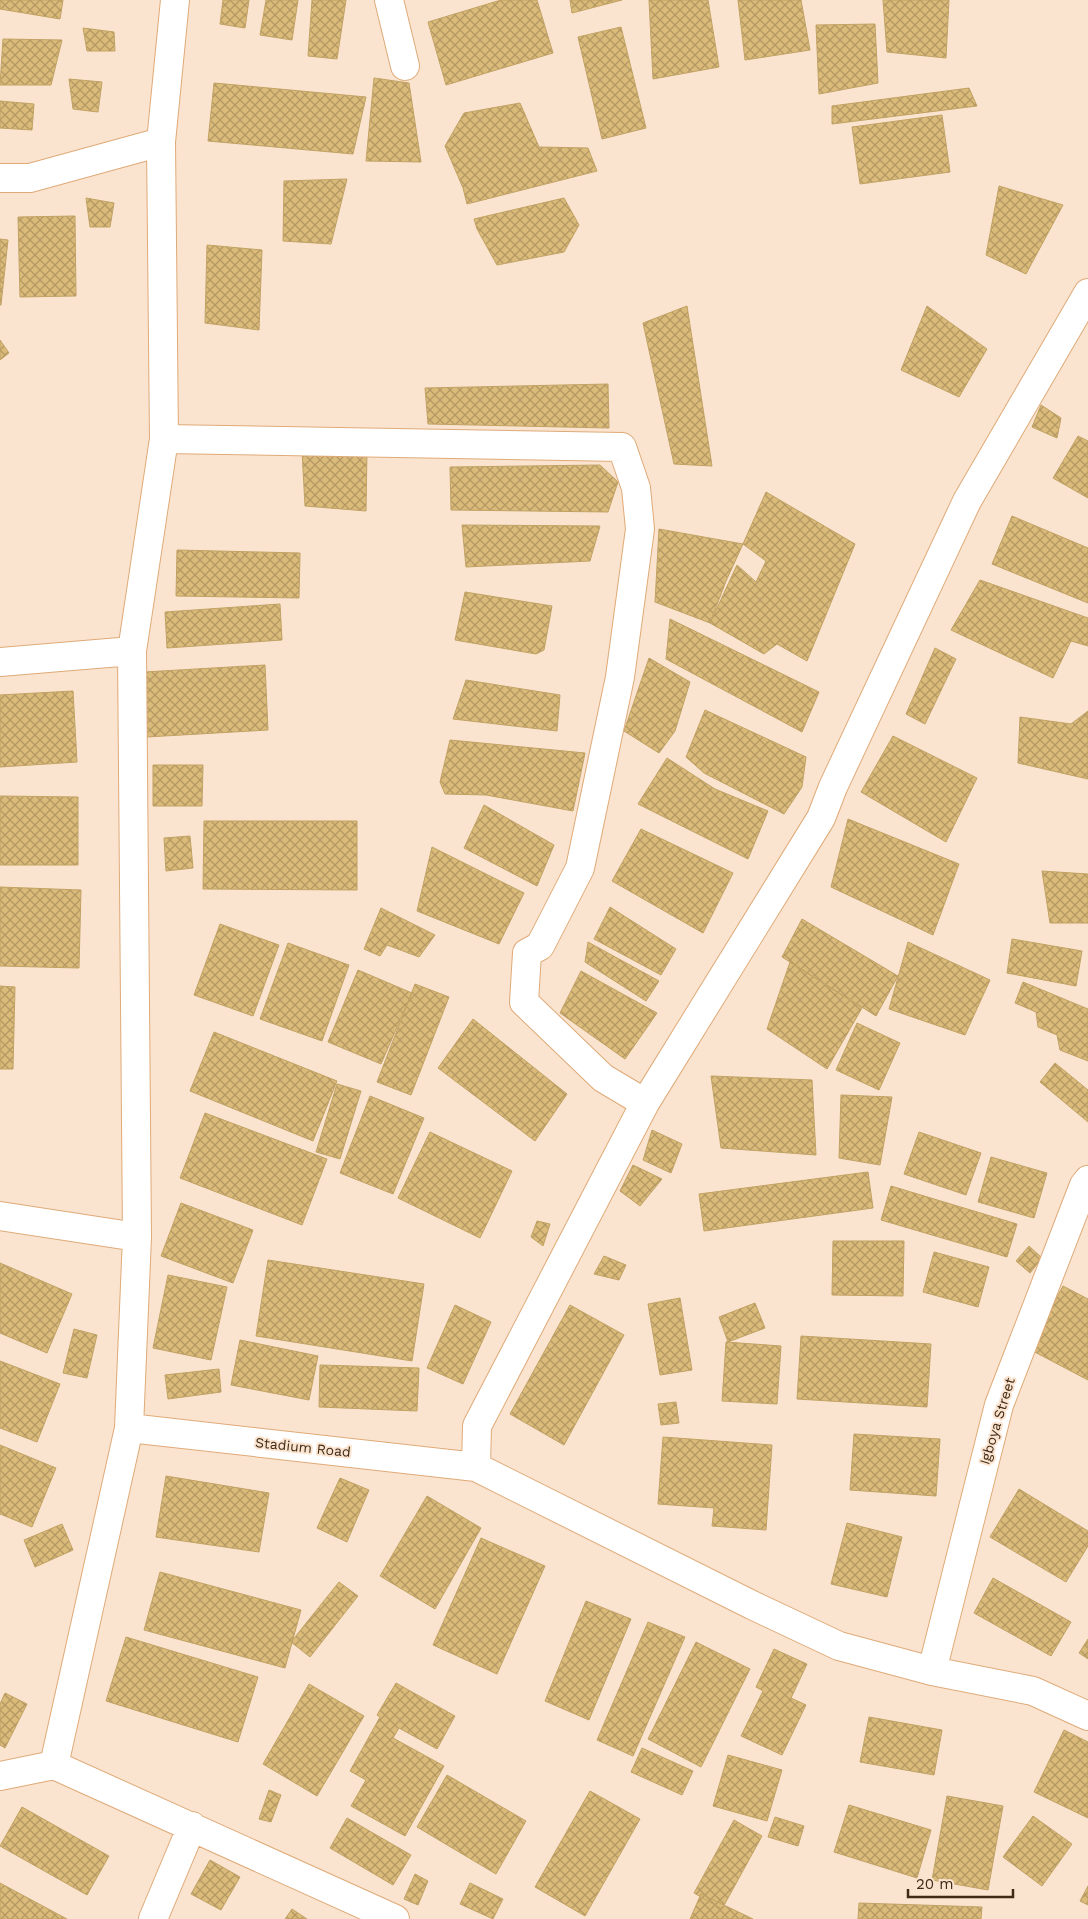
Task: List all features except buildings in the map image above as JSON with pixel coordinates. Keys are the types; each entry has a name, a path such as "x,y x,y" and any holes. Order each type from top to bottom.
{"street":[{"path":"54,1765 129,1428 137,1237 132,651 164,439 161,142 175,0"},
{"path":"389,0 405,66"},
{"path":"0,178 30,178 161,142"},
{"path":"1088,293 967,501 834,786 821,818 645,1103 477,1426 476,1467 838,1646 932,1671 1033,1691 1088,1716"},
{"path":"164,439 622,447 636,488 640,529 620,677 580,868 540,946 527,953 524,1002 602,1078 645,1103"},
{"path":"0,662 132,651"},
{"name":"Igboya Street","path":"932,1671 999,1405 1088,1180"},
{"path":"0,1216 137,1237"},
{"name":"Stadium Road","path":"129,1428 476,1467"},
{"path":"0,1776 54,1765 396,1919"},
{"path":"153,1919 192,1826"}]}
